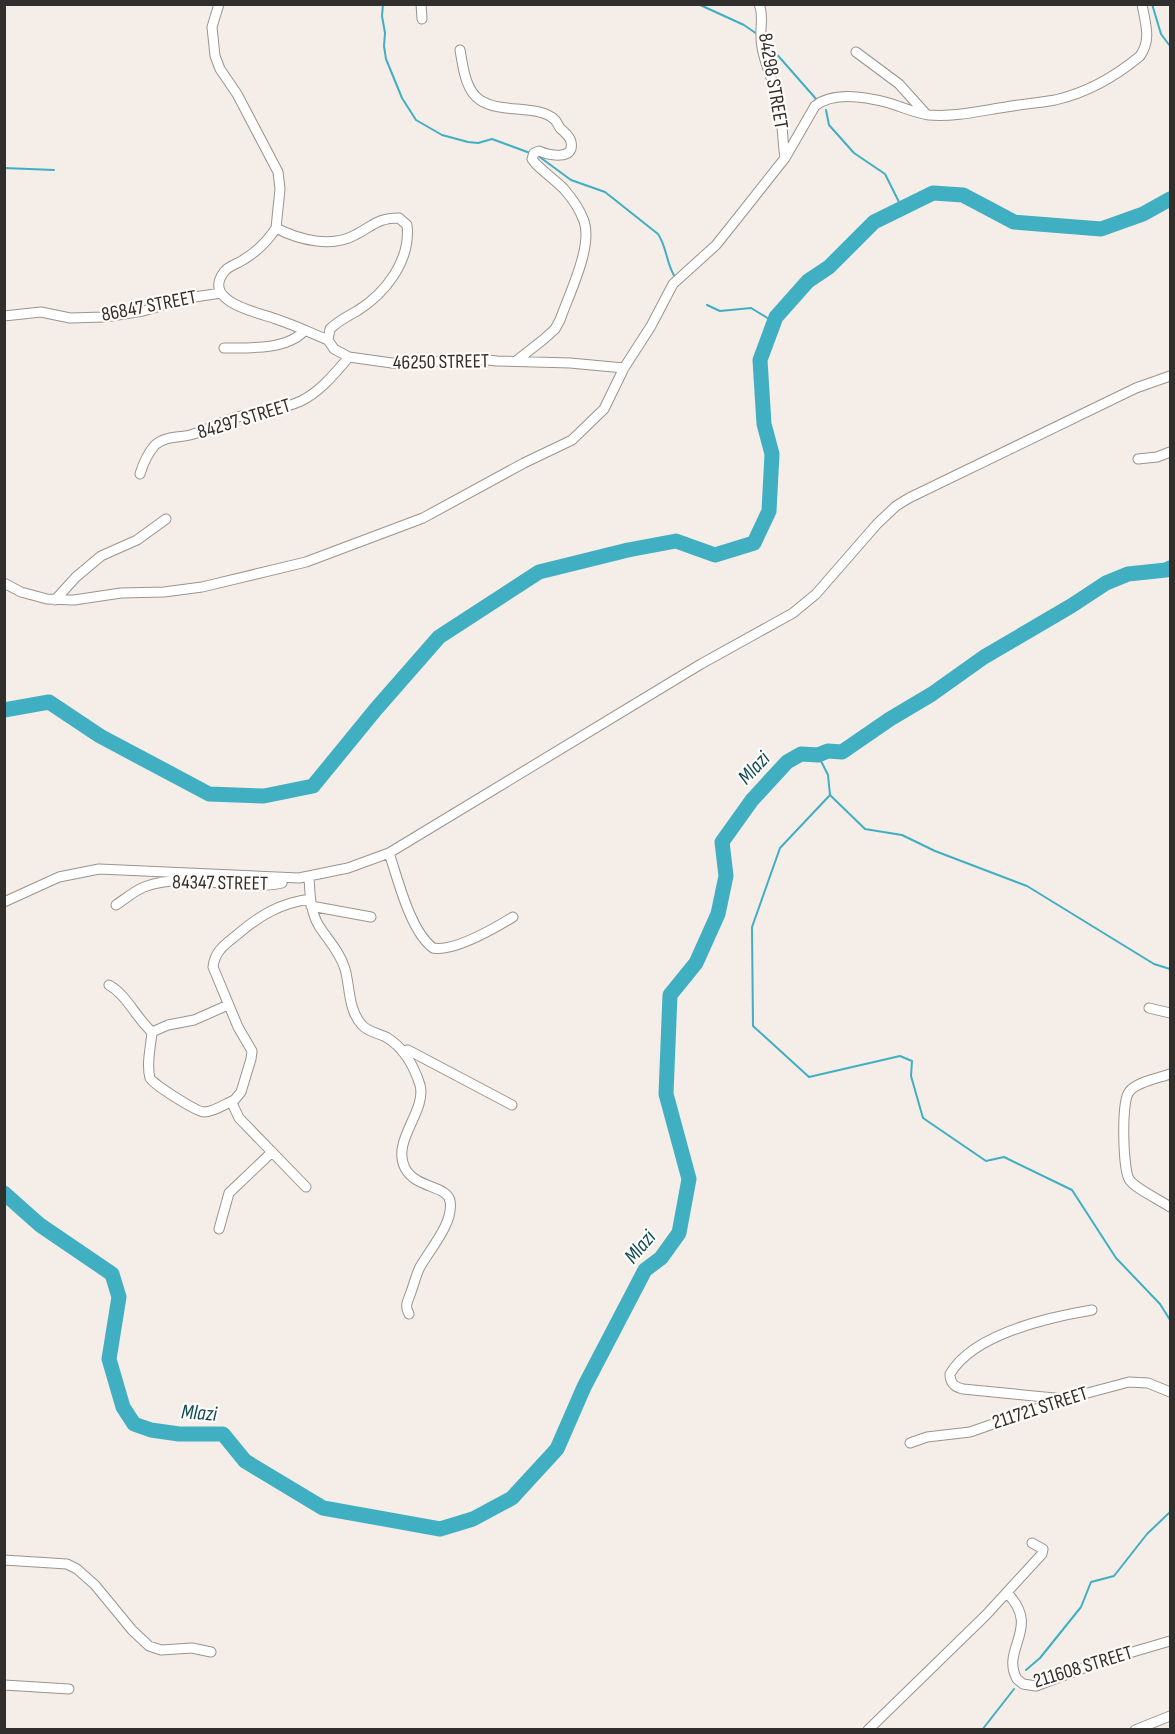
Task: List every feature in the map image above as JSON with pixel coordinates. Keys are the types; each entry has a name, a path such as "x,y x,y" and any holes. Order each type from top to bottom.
{"street":[{"path":"421,4 422,19"},
{"name":"84298 STREET","path":"759,4 763,21 760,37 779,103 784,130 782,142 784,158"},
{"path":"4,584 21,592 55,600 74,600 120,593 164,592 226,582 306,561 363,542 423,518 524,463 572,440 604,409 624,368 655,320 673,284 716,245 784,158 815,106 822,101 848,97 871,100 926,114 975,113 1054,100 1074,94 1101,83 1134,60 1144,50 1147,35 1142,4"},
{"path":"219,5 212,27 217,63 237,94 278,172 280,189 276,228 298,237 331,241 348,238 386,218 399,218 407,225 407,243 392,278 372,300 335,324 328,334 328,340 334,349 349,357"},
{"path":"460,50 464,74 471,90 479,100 512,110 528,110 554,118 571,140 571,147 567,153 558,156 539,151 534,153 532,159 565,190 581,215 586,235 583,255 555,329 516,362"},
{"path":"856,52 899,84 926,114"},
{"name":"86847 STREET","path":"276,228 267,243 223,273 219,285 221,293 242,308 328,340"},
{"name":"86847 STREET","path":"4,315 41,312 70,318 105,317 143,311 188,298 221,293"},
{"path":"224,348 275,344 294,339 304,331"},
{"name":"46250 STREET","path":"349,357 407,365 476,358 624,368"},
{"name":"84297 STREET","path":"140,474 156,445 164,440 189,436 231,419 285,408 299,402 323,386 349,357"},
{"path":"4,902 59,877 99,869 304,878 348,868 389,853 701,664 792,613 816,594 886,514 909,498 1136,388 1170,377"},
{"path":"1138,459 1170,453"},
{"path":"55,600 76,577 101,556 137,540 166,519"},
{"path":"389,853 410,914 423,938 433,948 446,948 459,944 513,917"},
{"path":"304,878 318,924 342,962 356,1017 370,1031 385,1036 402,1051 409,1060 421,1090 419,1104 403,1148 402,1161 411,1175 421,1184 446,1192 450,1200 440,1239 416,1276 406,1304 409,1314"},
{"name":"84347 STREET","path":"116,905 142,888 173,881 210,881 262,886 304,878"},
{"path":"109,985 118,992 152,1032 149,1068 153,1084 200,1112 215,1110 234,1100 241,1092 252,1051 238,1027 213,967 214,958 221,947 269,911 287,903 310,898 371,916"},
{"path":"152,1032 178,1022 194,1020 228,1005"},
{"path":"1149,1008 1170,1012"},
{"path":"402,1051 408,1050 512,1105"},
{"path":"1170,1074 1140,1085 1128,1093 1125,1101 1124,1124 1126,1170 1129,1180 1170,1207"},
{"path":"234,1100 233,1106 239,1118 306,1187"},
{"path":"219,1229 230,1193 272,1152"},
{"path":"1065,1399 956,1388 952,1384 950,1374 964,1356 1024,1325 1092,1310"},
{"name":"211721 STREET","path":"910,1443 927,1437 970,1431 1065,1399 1129,1382 1148,1383 1170,1392"},
{"path":"868,1730 1007,1593 1043,1553 1043,1549 1032,1543"},
{"path":"4,1560 67,1564 77,1569 95,1585 132,1630 149,1646 161,1650 195,1649 211,1652"},
{"name":"211608 STREET","path":"1007,1593 1016,1602 1021,1619 1021,1629 1013,1659 1014,1674 1017,1679 1028,1686 1036,1686 1102,1661 1170,1641"},
{"path":"4,1685 69,1689"},
{"path":"1136,1730 1170,1716"}],"waterway":[{"path":"383,4 386,59 402,98 416,120 442,135 478,143 492,139 530,153"},
{"path":"698,4 744,25 757,34"},
{"path":"1152,4 1161,34 1170,46"},
{"path":"766,42 817,100"},
{"path":"826,110 829,125 854,153 885,174 902,208"},
{"path":"537,155 571,180 605,192 658,234 675,277"},
{"path":"4,168 54,170"},
{"path":"4,710 49,702 100,736 209,794 264,796 313,786 439,637 539,572 628,550 676,541 715,555 754,543 769,511 772,454 764,424 760,360 776,317 808,281 829,267 874,222 933,193 963,195 1014,222 1101,229 1143,214 1170,199"},
{"path":"707,305 720,311 751,308 774,322"},
{"name":"Mlazi","path":"4,1193 40,1225 112,1274 119,1297 109,1359 123,1407 134,1424 151,1430 179,1434 223,1434 245,1461 323,1508 440,1529 473,1519 512,1498 557,1449 584,1387 645,1270 661,1258 679,1233 689,1179 666,1094 670,995 696,963 718,914 726,876 722,842 752,800 787,762 801,754 818,755 828,751 842,752 932,694 984,657 1106,583 1128,574 1170,568"},
{"path":"818,755 828,775 830,795 865,829 902,835 935,851 1027,886 1154,964 1170,969"},
{"path":"830,795 780,848 752,927 753,1026 809,1077 900,1056 912,1061 911,1076 923,1118 986,1161 1004,1157 1072,1190 1116,1258 1160,1304 1170,1320"},
{"path":"1026,1670 1040,1658 1081,1607 1091,1582 1114,1576 1147,1534 1170,1512"},
{"path":"982,1730 1014,1689"}]}
